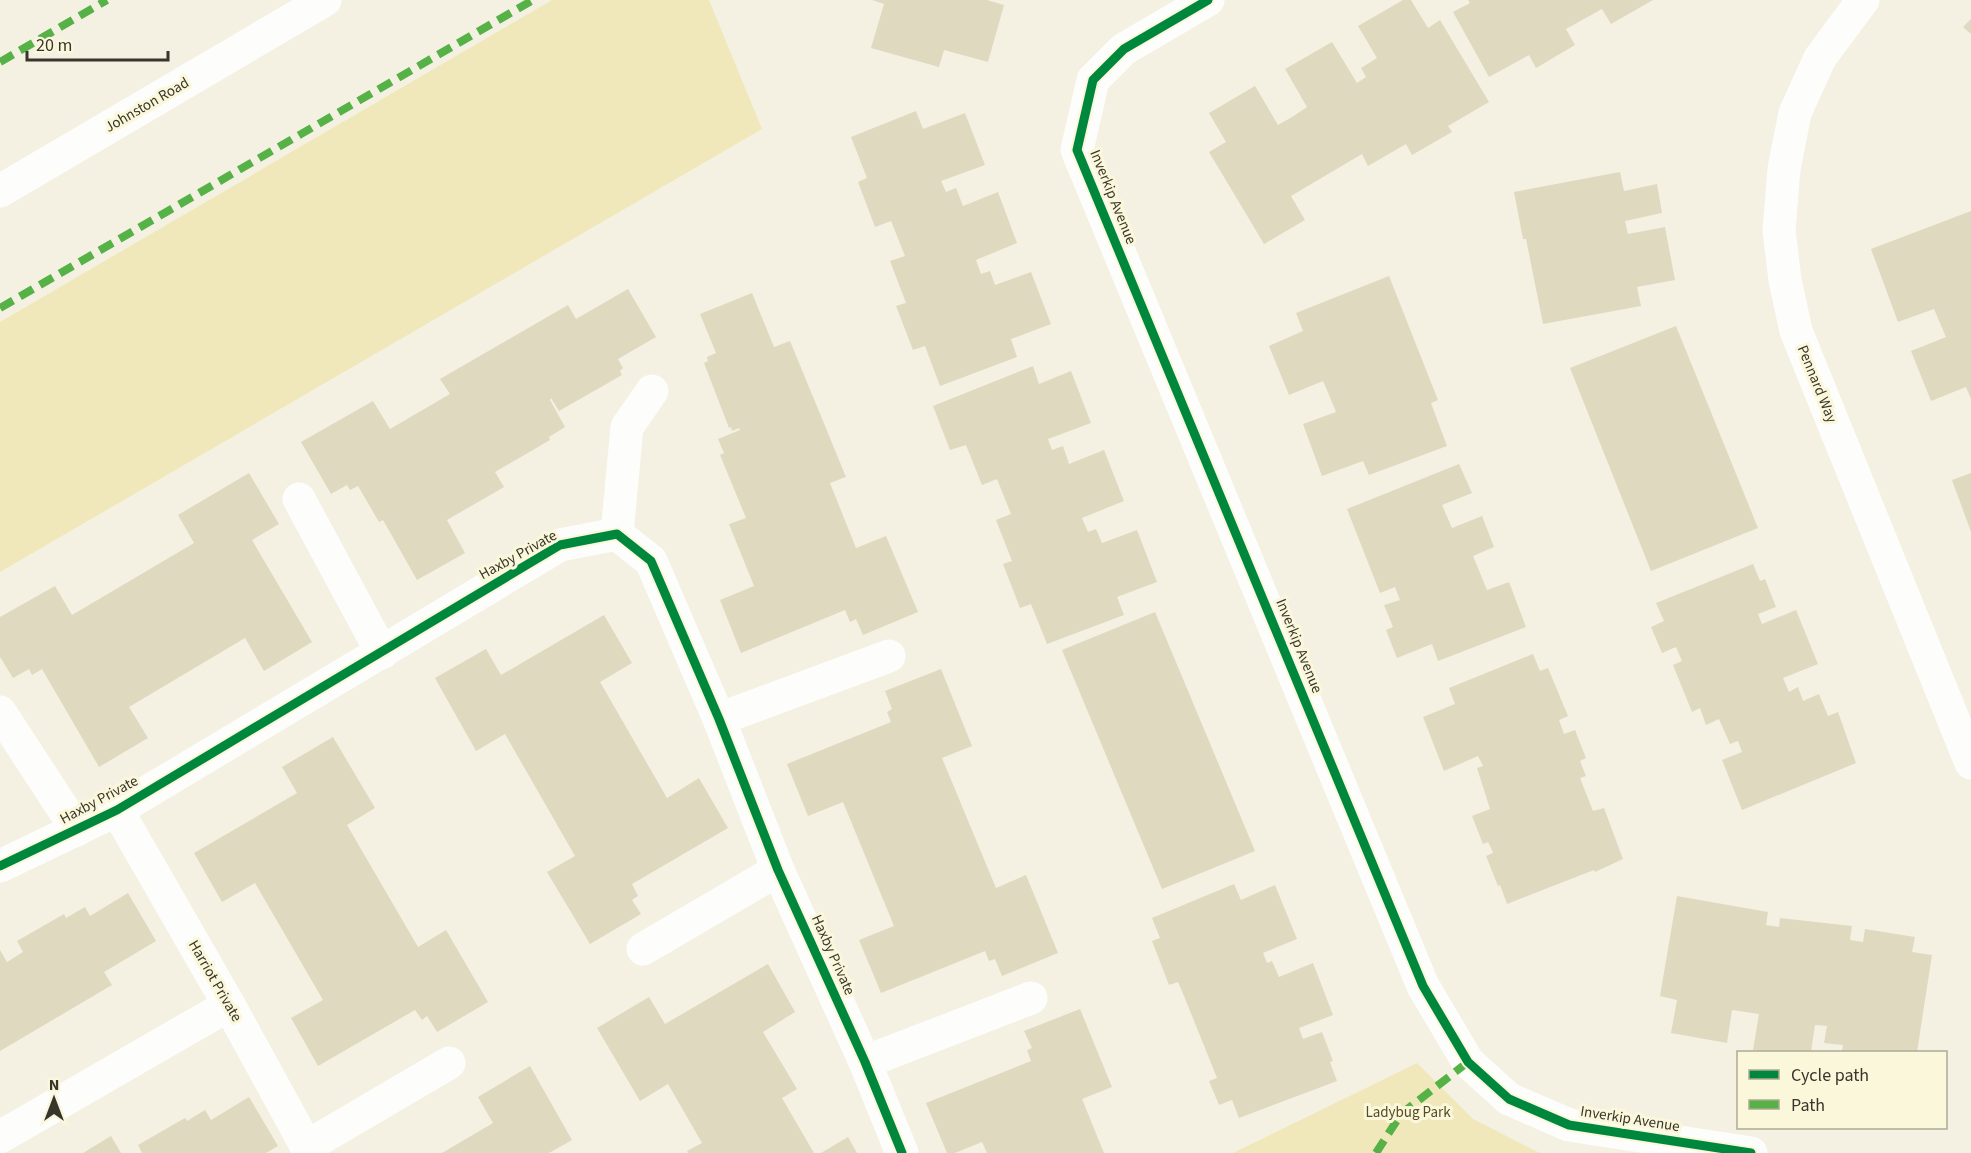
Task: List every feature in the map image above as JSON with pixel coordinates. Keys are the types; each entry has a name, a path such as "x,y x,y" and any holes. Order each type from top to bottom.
{"street":[{"name":"Johnston Road","path":"0,190 325,0"},
{"name":"Inverkip Avenue","path":"1208,0 1124,49 1093,80 1077,150 1423,986 1468,1062 1509,1099 1569,1125 1751,1153"},
{"name":"Pennard Way","path":"1863,0 1820,58 1796,114 1784,169 1779,230 1785,280 1796,331 1964,729 1971,763"},
{"path":"617,534 627,427 652,391"},
{"path":"299,499 382,652"},
{"name":"Haxby Private","path":"0,866 117,810 560,546 617,534 651,561 719,719 778,870 865,1062 902,1153"},
{"path":"719,719 889,656"},
{"path":"0,712 77,830"},
{"name":"Harriot Private","path":"117,810 229,1005 308,1150"},
{"path":"643,949 778,870"},
{"path":"865,1062 1031,998"},
{"path":"0,1137 229,1005"},
{"path":"308,1150 449,1063"}],"green space":[{"path":"552,0 709,0 762,129 0,572 0,322"},
{"name":"Ladybug Park","path":"1417,1063 1473,1119 1540,1153 1233,1153"}],"building":[{"path":"872,0 987,0 1004,5 988,62 944,50 939,67 871,48 884,4"},
{"path":"1403,0 1411,0 1428,28 1440,20 1489,102 1448,126 1452,132 1412,155 1406,144 1368,166 1362,154 1291,196 1305,220 1264,244 1209,152 1226,142 1209,113 1255,86 1278,125 1292,117 1307,107 1285,69 1332,42 1357,83 1366,77 1361,68 1377,58 1358,26"},
{"path":"1468,0 1653,0 1611,24 1602,9 1566,29 1575,45 1536,68 1529,55 1489,77 1453,12 1470,3"},
{"path":"1971,19 1971,34 1963,27"},
{"path":"916,111 923,129 965,113 985,165 941,181 946,192 956,188 963,206 998,192 1017,243 976,260 981,274 990,271 995,285 1031,272 1051,324 1011,339 1017,357 940,386 925,346 913,350 896,306 906,303 890,261 905,256 891,221 875,227 858,182 867,178 851,137"},
{"path":"1620,172 1624,191 1657,184 1662,213 1625,221 1628,234 1665,227 1675,280 1637,287 1641,306 1543,324 1514,192"},
{"path":"1971,211 1971,399 1966,387 1931,401 1911,351 1946,337 1934,309 1898,322 1871,249"},
{"path":"1389,276 1438,400 1431,403 1447,446 1369,475 1363,461 1322,476 1303,424 1336,412 1323,381 1289,395 1269,346 1303,331 1296,313"},
{"path":"628,289 656,337 618,359 623,368 620,371 622,375 559,411 551,398 565,427 549,437 550,440 495,472 504,487 447,520 465,553 417,580 383,520 379,522 358,486 350,490 347,485 331,494 301,442 373,401 390,429 450,394 440,379 568,305 576,319"},
{"path":"752,293 774,347 790,341 846,477 830,483 856,548 886,536 918,612 863,635 856,619 850,622 845,610 741,653 720,600 754,586 729,524 746,518 720,455 724,453 718,439 740,430 739,428 732,431 731,427 729,428 704,363 708,361 707,357 716,353 700,314"},
{"path":"1676,326 1758,528 1651,571 1570,368"},
{"path":"1033,366 1039,384 1071,371 1091,423 1048,439 1052,450 1063,446 1069,464 1104,450 1124,501 1082,518 1088,532 1096,529 1102,543 1137,530 1157,582 1117,597 1124,615 1047,644 1031,604 1020,608 1003,564 1012,561 996,520 1011,514 997,479 982,485 966,445 950,450 933,406"},
{"path":"1459,464 1472,493 1442,505 1452,528 1482,516 1494,547 1473,556 1487,590 1509,582 1526,627 1438,661 1432,644 1397,658 1386,630 1393,627 1384,605 1400,600 1395,587 1380,593 1347,509"},
{"path":"249,473 279,524 252,540 312,642 264,671 245,638 129,707 148,738 99,767 42,669 32,675 29,669 13,678 0,657 0,617 55,586 72,615 194,543 178,515"},
{"path":"1971,473 1971,532 1952,480"},
{"path":"1753,564 1760,581 1765,579 1776,607 1758,614 1762,624 1796,610 1818,664 1783,678 1789,692 1798,687 1803,701 1819,694 1828,716 1838,712 1856,763 1742,810 1722,760 1742,752 1738,741 1730,744 1719,719 1706,725 1700,708 1692,712 1673,665 1682,661 1676,647 1662,653 1651,627 1664,621 1656,603"},
{"path":"1155,612 1255,851 1162,889 1062,650"},
{"path":"604,615 632,663 600,682 667,798 699,778 728,828 632,884 638,896 632,900 641,914 590,944 547,872 575,856 505,734 476,751 435,678 486,649 501,675"},
{"path":"1533,654 1540,671 1548,668 1568,716 1559,720 1564,734 1575,730 1586,758 1580,761 1586,776 1580,778 1593,811 1604,808 1623,859 1595,872 1594,870 1507,904 1486,856 1493,853 1492,850 1488,842 1483,844 1472,816 1490,809 1477,768 1483,766 1478,756 1444,771 1423,717 1455,704 1449,688"},
{"path":"941,669 972,746 942,758 996,888 1026,875 1058,953 1002,976 995,959 989,961 985,951 881,993 859,940 894,926 843,802 808,816 787,764 891,722 887,712 892,709 885,691"},
{"path":"333,737 375,808 347,825 418,947 446,930 488,1002 437,1032 427,1016 422,1020 415,1010 318,1066 291,1018 323,1000 255,883 222,902 194,853 297,793 282,767"},
{"path":"1234,884 1241,900 1275,885 1297,939 1263,953 1267,963 1272,961 1279,977 1313,963 1333,1015 1299,1028 1303,1039 1322,1032 1333,1061 1330,1062 1337,1081 1239,1118 1232,1100 1219,1105 1209,1081 1217,1078 1184,996 1178,982 1169,985 1152,941 1160,938 1152,918"},
{"path":"128,893 156,941 104,972 112,985 0,1051 0,950 7,962 23,952 17,941 64,914 66,918 85,907 90,916"},
{"path":"1677,896 1768,912 1766,925 1779,927 1780,918 1852,926 1850,940 1863,942 1865,929 1915,937 1912,952 1932,955 1917,1051 1842,1051 1843,1045 1824,1043 1827,1026 1815,1025 1811,1051 1753,1050 1759,1014 1732,1010 1727,1043 1671,1033 1677,1000 1660,996"},
{"path":"768,964 795,1012 763,1032 797,1089 782,1098 814,1153 688,1153 687,1151 702,1143 668,1084 640,1101 597,1028 649,997 665,1024"},
{"path":"1080,1009 1112,1087 1082,1099 1104,1153 987,1153 982,1142 955,1153 947,1153 926,1103 1031,1061 1027,1050 1032,1048 1024,1031"},
{"path":"530,1066 572,1140 549,1153 442,1153 493,1123 478,1097"},
{"path":"249,1097 278,1146 266,1153 142,1153 138,1145 185,1118 187,1121 205,1110 211,1120"},
{"path":"111,1136 121,1153 83,1153"},
{"path":"848,1137 857,1153 821,1153"}],"marked path":[{"path":"0,62 107,0"},
{"path":"0,308 533,0"},
{"path":"1376,1153 1401,1114 1468,1062"}],"cycle path":[{"path":"1208,0 1124,49 1093,80 1077,150 1423,986 1468,1062 1509,1099 1569,1125 1751,1153"},
{"path":"0,866 117,810 560,545 617,534 651,561 719,719 778,870 865,1062 902,1153"}]}
